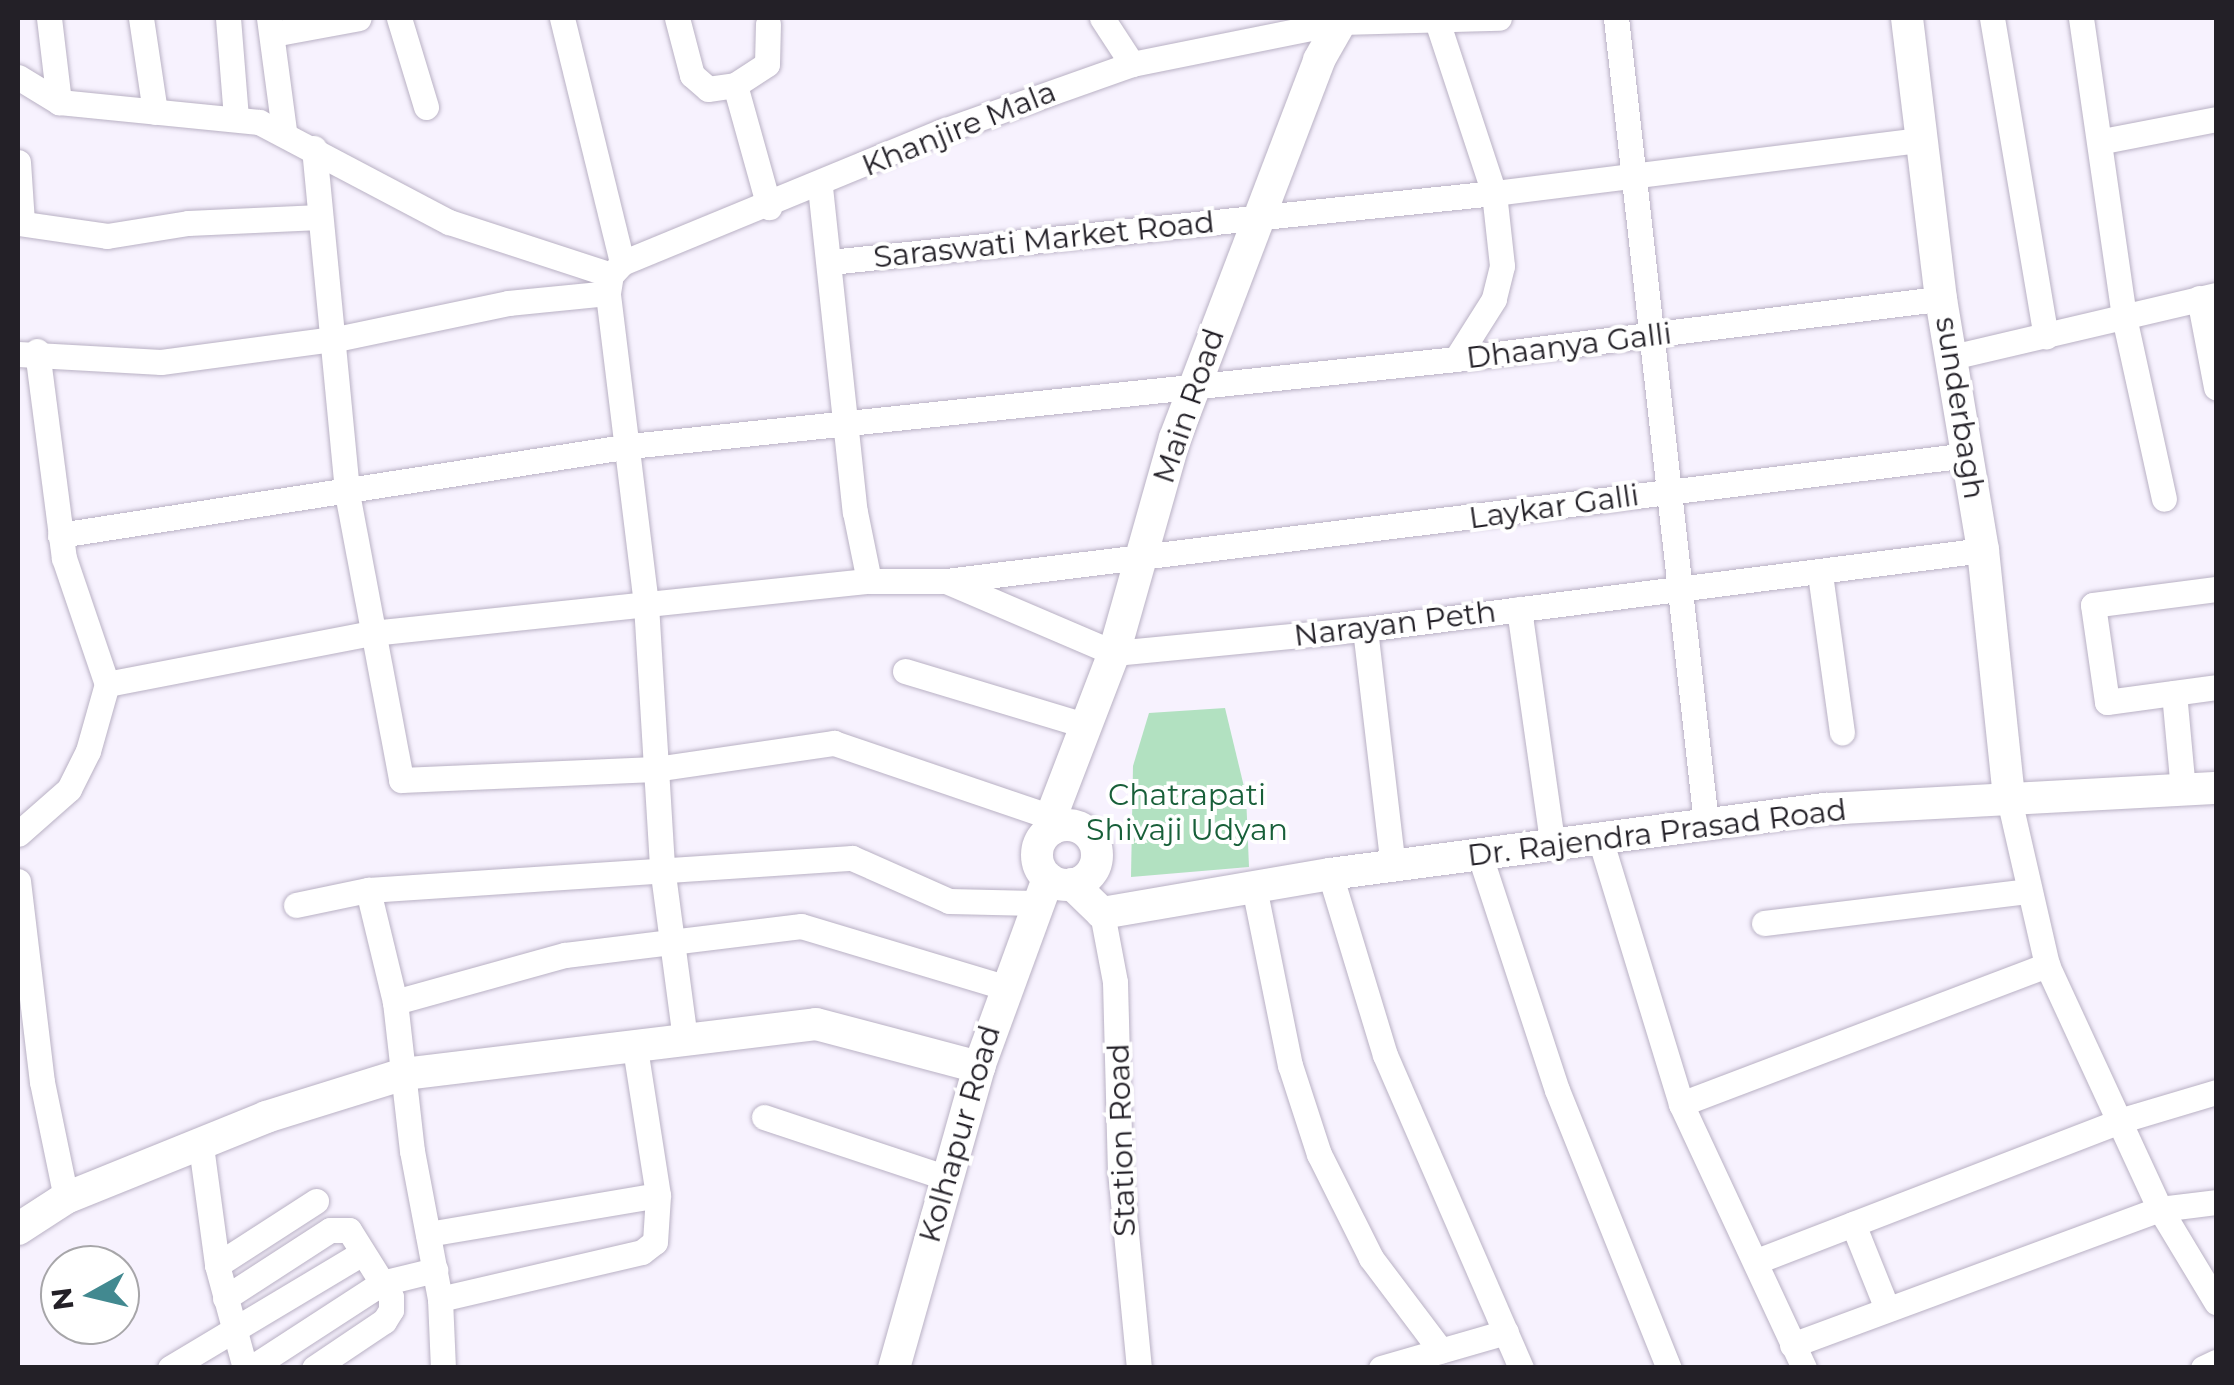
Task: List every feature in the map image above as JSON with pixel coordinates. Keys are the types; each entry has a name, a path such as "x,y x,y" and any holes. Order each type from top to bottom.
{"main road":[{"name":"sunderbagh","path":"1907,18 1941,299 1983,550 2008,799"},
{"name":"Main Road","path":"1052,889 1037,856 1114,653 1195,383 1318,60 1342,20"},
{"name":"Dr. Rajendra Prasad Road","path":"1102,912 1255,892 1330,874 1601,842 1706,823 2008,799 2216,788"},
{"path":"1052,889 1093,870 1095,844 1077,826 1053,816"},
{"path":"1052,889 1102,912"},
{"name":"Kolhapur Road","path":"894,1368 1004,988 1052,889"},
{"path":"18,1229 66,1198 315,1099 404,1074 816,1024 979,1067"}],"street":[{"path":"48,18 59,102"},
{"path":"141,18 155,112"},
{"path":"228,18 236,118"},
{"path":"284,130 271,26 359,18"},
{"path":"399,18 426,107"},
{"path":"562,18 614,277 646,604 662,866 685,1039"},
{"path":"677,18 698,86 735,85 767,64 776,20"},
{"path":"1102,18 1132,64"},
{"path":"1436,18 1494,194 1501,283 1456,360"},
{"name":"Khanjire Mala","path":"27,352 161,362 331,338 508,303 614,277 943,131 1132,64 1342,20 1499,18"},
{"path":"1616,18 1674,491 1676,591 1706,823"},
{"path":"1992,18 2046,336"},
{"path":"2081,18 2103,141 2124,317 2164,499"},
{"path":"18,77 59,102 236,118 284,130 449,222 614,277"},
{"path":"735,85 769,207"},
{"path":"2103,141 2216,118"},
{"name":"Saraswati Market Road","path":"830,262 1494,194 1920,140"},
{"path":"314,148 347,493 401,780 654,769 834,743 1053,816"},
{"path":"18,162 20,223 107,236 188,224 320,218"},
{"path":"820,186 869,580"},
{"path":"1952,357 2208,296 2216,387"},
{"name":"Dhaanya Galli","path":"60,535 630,446 1195,383 1456,360 1941,299"},
{"path":"18,834 68,789 88,751 107,684 60,535 27,352"},
{"name":"Laykar Galli","path":"946,582 1968,454"},
{"name":"Narayan Peth","path":"1114,653 1365,629 1820,574 1983,550"},
{"path":"1820,574 1842,732"},
{"path":"107,684 372,634 869,580 946,582 1114,653"},
{"path":"2216,588 2093,604 2107,702 2216,687"},
{"path":"1519,609 1554,847"},
{"path":"1365,629 1393,867"},
{"path":"905,670 1084,725"},
{"path":"2174,693 2183,790"},
{"path":"2008,799 2047,965 2160,1209 2216,1302"},
{"path":"1601,842 1654,1032 1681,1104 1798,1356 1886,1306 2160,1209 2216,1202"},
{"path":"1480,856 1557,1090 1670,1368"},
{"path":"296,905 368,890 662,866 852,858 949,901 1052,889"},
{"path":"1330,874 1384,1056 1520,1368"},
{"path":"18,881 30,1084 66,1198"},
{"path":"368,890 396,1002 440,1298 443,1368"},
{"path":"1764,924 2027,891"},
{"path":"1255,892 1290,1066 1318,1154 1371,1258 1441,1351"},
{"name":"Station Road","path":"1102,912 1115,982 1120,1171 1140,1368"},
{"path":"396,1002 565,954 825,929 1004,988"},
{"path":"1681,1104 2047,965"},
{"path":"440,1298 642,1252 655,1242 658,1195 635,1048"},
{"path":"1756,1261 2119,1121 2216,1092"},
{"path":"764,1117 947,1178"},
{"path":"201,1146 218,1266 248,1368 382,1283 434,1270"},
{"path":"428,1234 658,1195"},
{"path":"218,1266 316,1201"},
{"path":"1853,1224 1886,1306"},
{"path":"225,1298 330,1230 350,1230 391,1297 384,1321 314,1368"},
{"path":"170,1368 362,1253"},
{"path":"1381,1368 1506,1332"},
{"path":"2204,1368 2216,1362"}],"green space":[{"name":"Chatrapati Shivaji Udyan","path":"1225,708 1246,795 1249,867 1131,877 1133,766 1149,713"}]}
